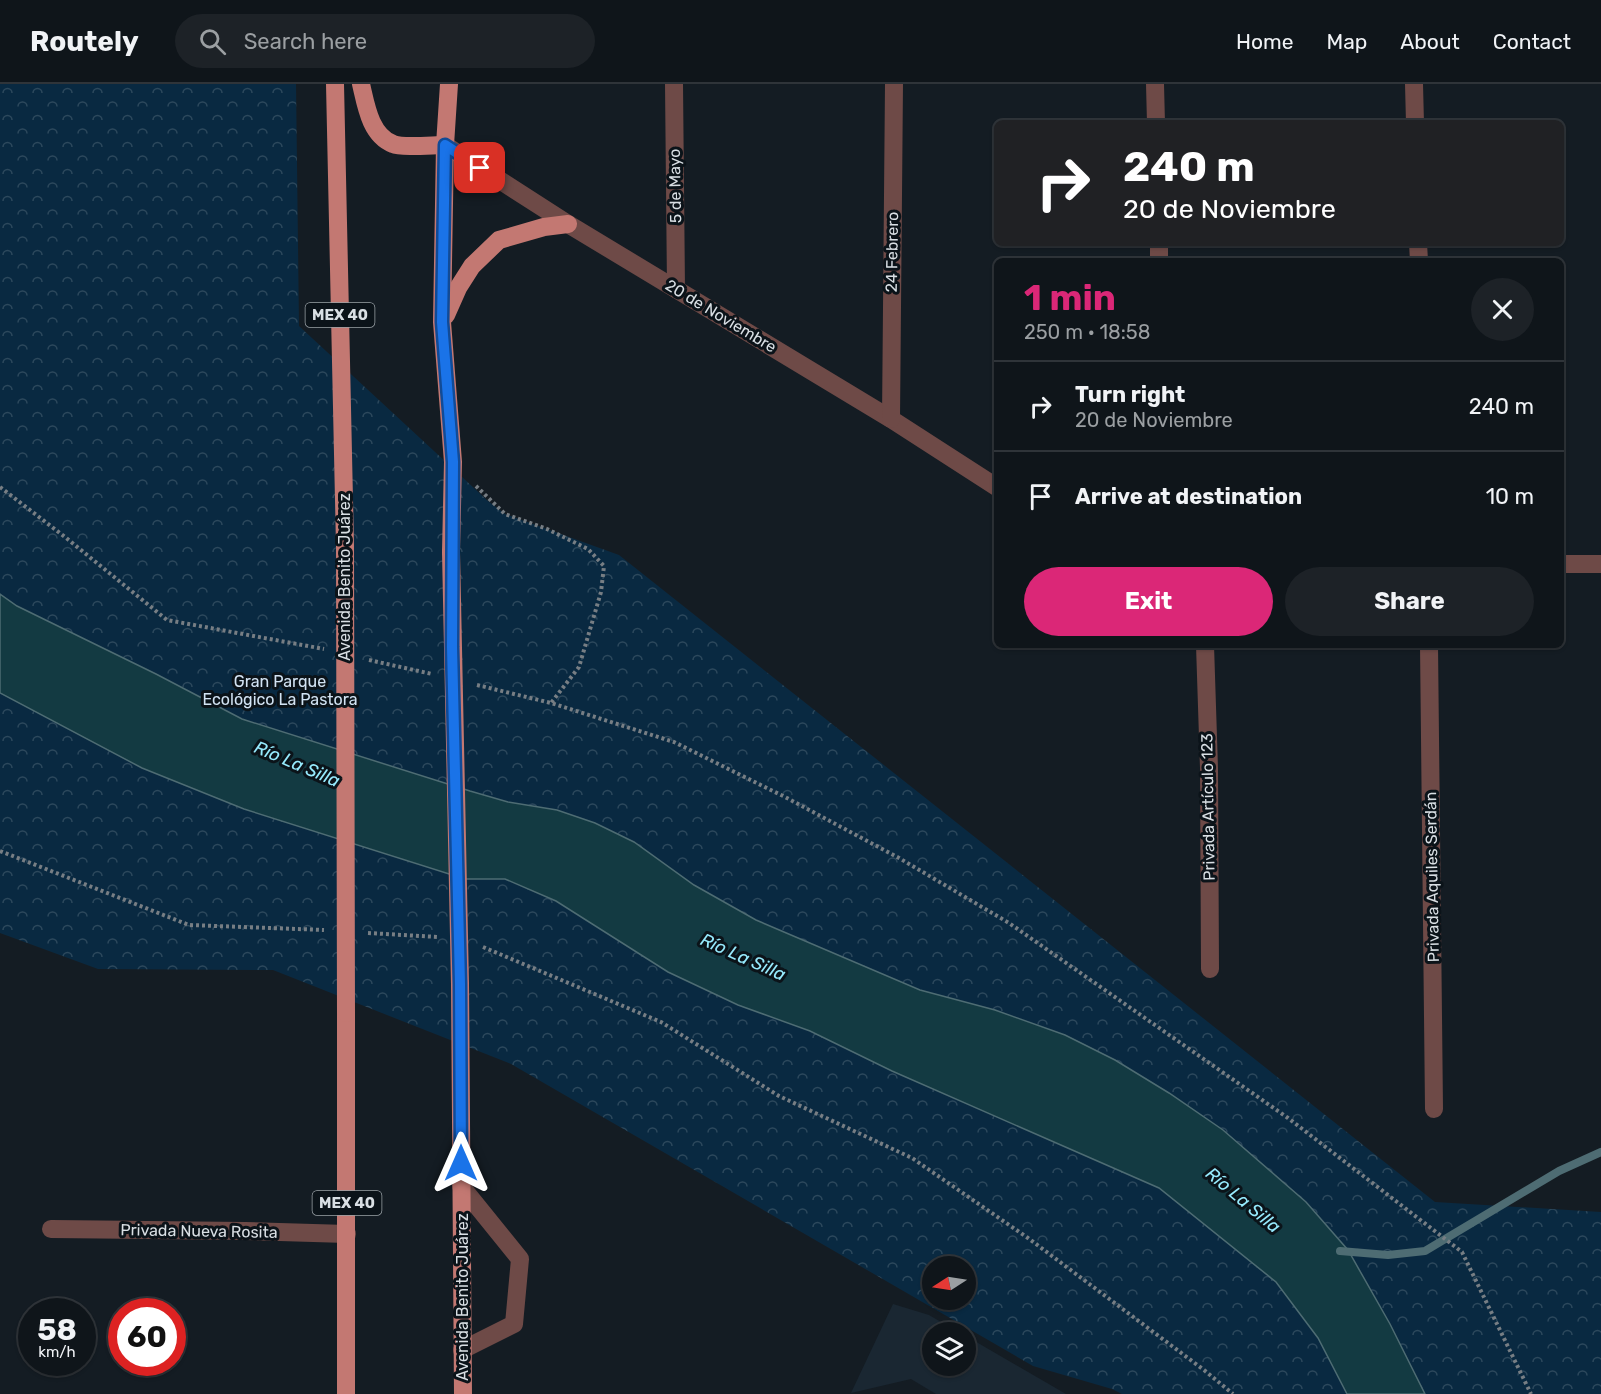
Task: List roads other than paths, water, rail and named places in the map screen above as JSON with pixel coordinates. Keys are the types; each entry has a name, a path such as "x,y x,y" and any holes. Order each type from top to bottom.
{"main road":[{"name":"Avenida Benito Juárez","path":"335,84 345,546 346,1394"},
{"path":"361,84 373,124 381,136 394,145 445,145"},
{"name":"Avenida Benito Juárez","path":"449,84 445,145 442,322 453,462 451,552 460,984 463,1394"},
{"path":"442,322 458,288 472,266 499,240 544,227 568,224"}],"street":[{"name":"5 de Mayo","path":"674,84 676,289"},
{"name":"24 Febrero","path":"891,419 894,84"},
{"path":"1155,84 1156,120"},
{"path":"1414,84 1415,120"},
{"name":"20 de Noviembre","path":"445,145 568,224 891,419 994,485"},
{"path":"1564,564 1601,564"},
{"name":"Privada Artículo 123","path":"1205,648 1209,768 1210,969"},
{"name":"Privada Aquiles Serdán","path":"1429,648 1434,1109"},
{"path":"461,1186 520,1259 514,1324 462,1350"},
{"name":"Privada Nueva Rosita","path":"51,1228 245,1230 347,1234"}],"water":[{"name":"Río La Silla","path":"0,594 17,606 242,719 470,791 508,802 557,810 595,823 634,842 694,885 756,920 920,990 995,1010 1065,1035 1115,1060 1223,1130 1306,1202 1348,1250 1390,1324 1425,1394 1347,1394 1318,1338 1276,1282 1159,1188 892,1071 810,1031 738,1005 668,972 556,901 505,879 465,879 244,809 142,768 0,693"}],"waterway":[{"path":"1340,1251 1388,1255 1425,1251 1559,1171 1601,1152"}],"park label":[{"name":"Gran Parque Ecológico La Pastora","path":"280,690"}]}
